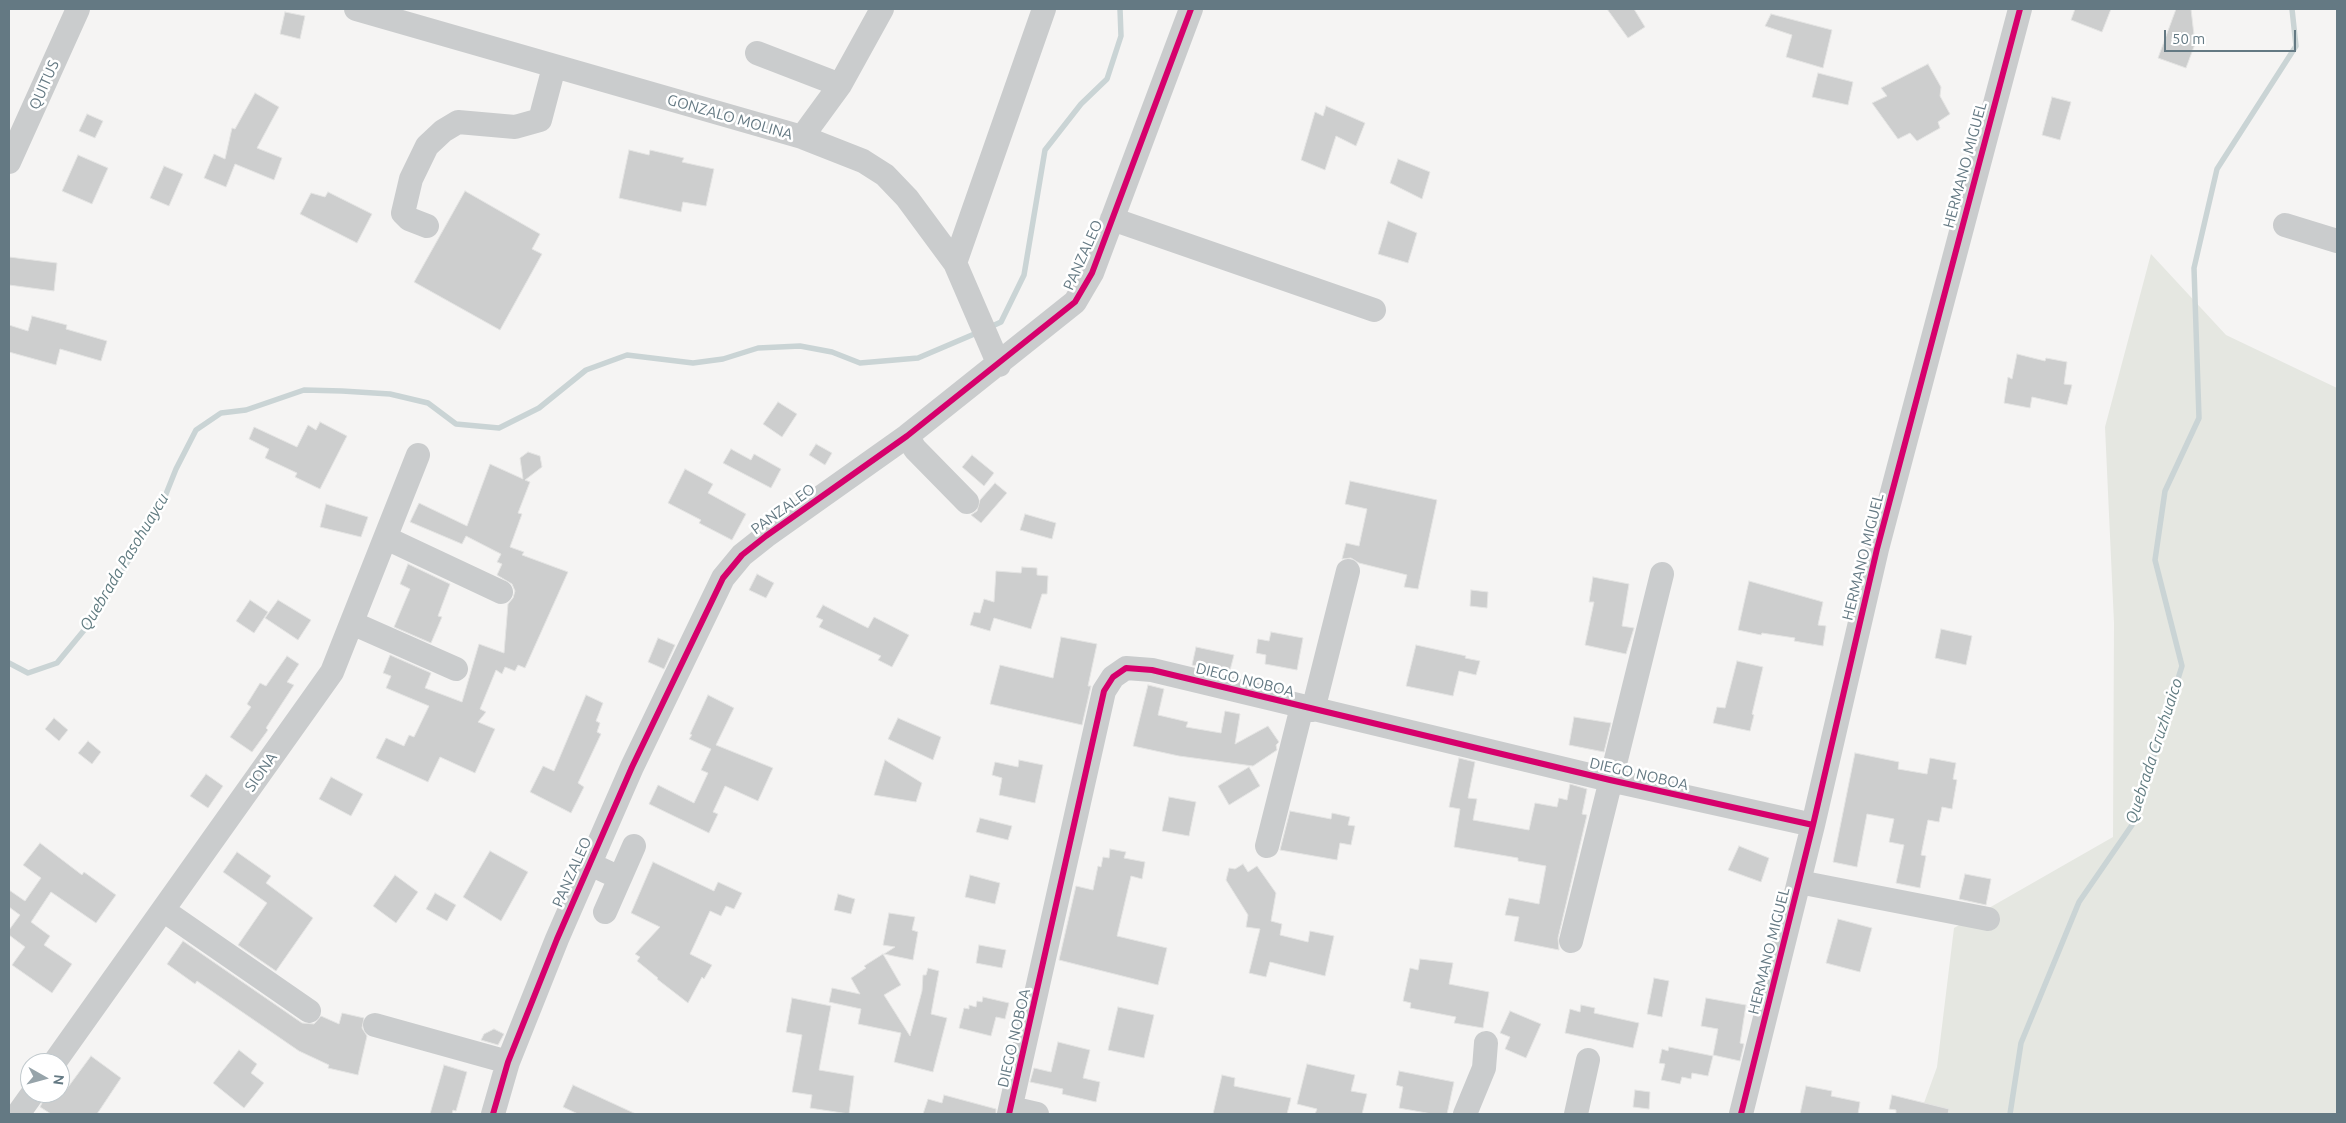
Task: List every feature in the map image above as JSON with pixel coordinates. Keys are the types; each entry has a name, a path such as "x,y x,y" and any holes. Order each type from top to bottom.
{"street":[{"name":"QUITUS","path":"9,162 78,9"},
{"name":"GONZALO MOLINA","path":"356,9 802,137 863,161 885,175 907,198 954,263 999,365"},
{"path":"954,263 1044,9"},
{"name":"PANZALEO","path":"493,1114 508,1062 557,938 632,767 723,578 742,555 766,536 907,436 999,365 1075,302 1092,273 1191,9"},
{"name":"HERMANO MIGUEL","path":"1742,1114 1813,825 1877,549 2020,9"},
{"path":"802,137 840,85 874,12"},
{"path":"757,53 840,85"},
{"path":"427,226 409,219 403,213 411,179 428,146 443,131 458,122 514,127 540,120 554,67"},
{"path":"1112,219 1374,310"},
{"path":"2285,225 2337,241"},
{"path":"907,436 915,449 967,502"},
{"name":"SIONA","path":"61,1053 332,672 418,455"},
{"path":"386,538 501,592"},
{"path":"1267,846 1348,571"},
{"path":"1571,942 1662,574"},
{"path":"352,623 456,669"},
{"name":"DIEGO NOBOA","path":"1010,1111 1104,691 1113,677 1126,668 1137,667 1610,780 1813,825"},
{"path":"605,912 634,846"},
{"path":"590,864 620,878"},
{"path":"1799,882 1988,919"},
{"path":"162,910 309,1011"},
{"path":"376,1025 508,1062"},
{"path":"1465,1114 1484,1068 1486,1043"},
{"path":"1576,1114 1588,1060"},
{"path":"18,1114 26,1103"},
{"path":"1010,1111 1037,1114"}],"shaded area":[{"path":"2151,254 2226,335 2337,388 2337,1114 1920,1114 1937,1067 1954,928 2113,837 2114,623 2105,427"}],"building":[{"path":"1607,9 1634,9 1645,27 1628,38"},
{"path":"2075,9 2111,9 2102,32 2071,20"},
{"path":"2176,9 2191,9 2195,44 2186,68 2158,58"},
{"path":"285,12 305,16 300,39 280,34"},
{"path":"1771,14 1832,30 1823,68 1786,57 1792,35 1765,26"},
{"path":"1928,64 1941,87 1940,96 1950,114 1938,122 1940,128 1917,141 1910,133 1898,139 1872,103 1887,96 1881,88"},
{"path":"1818,73 1853,82 1848,105 1812,97"},
{"path":"255,93 279,107 257,148 282,158 274,180 235,164 226,187 204,178 214,154 225,159 232,128 235,129"},
{"path":"2052,97 2071,102 2060,140 2042,135"},
{"path":"1326,106 1365,123 1356,146 1336,136 1325,170 1301,160 1315,112 1323,116"},
{"path":"87,114 103,121 95,138 79,131"},
{"path":"629,150 649,155 650,150 684,158 682,162 714,169 706,206 683,202 681,212 619,198"},
{"path":"78,155 108,168 92,204 62,191"},
{"path":"1398,159 1430,172 1422,199 1390,183"},
{"path":"164,166 183,174 169,206 150,198"},
{"path":"465,191 540,234 532,249 542,254 500,330 414,282"},
{"path":"328,192 372,214 357,243 300,214 311,193 325,197"},
{"path":"1388,221 1417,233 1408,263 1378,254"},
{"path":"9,257 57,263 54,291 9,285"},
{"path":"32,316 67,325 66,329 107,341 101,361 60,349 56,365 9,352 9,325 28,331"},
{"path":"2017,354 2045,361 2046,358 2067,362 2064,384 2072,385 2067,405 2032,397 2030,408 2004,403 2008,377 2012,379"},
{"path":"778,402 797,414 782,437 763,424"},
{"path":"320,422 347,436 320,489 295,477 297,473 265,458 269,449 249,439 254,427 297,447 308,425 316,430"},
{"path":"816,444 832,453 825,465 809,455"},
{"path":"731,449 751,460 754,454 781,469 771,488 723,463"},
{"path":"528,452 540,456 542,467 525,480 530,482 518,513 522,514 510,547 524,552 522,555 568,572 525,668 518,665 515,671 505,667 502,674 496,670 480,709 486,712 478,722 495,729 475,773 440,757 428,782 376,758 386,738 404,746 409,735 414,737 429,706 386,688 391,676 383,673 390,655 431,673 425,688 462,702 479,644 504,653 508,604 513,598 515,591 512,584 497,575 502,564 497,562 501,554 466,536 462,544 410,522 419,503 467,526 490,464 523,479 520,458"},
{"path":"972,455 994,473 984,486 962,467"},
{"path":"685,469 713,484 708,493 746,514 732,540 699,523 701,520 668,503"},
{"path":"1350,481 1437,500 1418,589 1404,587 1407,575 1359,563 1351,558 1342,559 1346,543 1359,546 1367,509 1345,504"},
{"path":"995,483 1007,493 981,523 971,515 977,511 980,500"},
{"path":"326,504 368,517 361,537 320,527"},
{"path":"1025,514 1056,523 1052,539 1020,530"},
{"path":"408,564 450,584 438,616 442,617 431,643 394,627 410,589 400,584"},
{"path":"1022,567 1037,568 1037,575 1048,576 1047,594 1042,594 1031,629 994,618 990,631 970,625 974,612 980,613 984,599 994,602 996,571 1021,573"},
{"path":"757,574 774,583 766,598 749,590"},
{"path":"1593,577 1629,584 1622,626 1634,628 1626,654 1585,645 1594,602 1589,602"},
{"path":"1749,581 1823,602 1818,625 1826,626 1823,646 1794,641 1795,638 1762,633 1761,635 1738,630"},
{"path":"1471,590 1488,592 1487,608 1470,606"},
{"path":"250,600 268,612 254,633 236,621"},
{"path":"278,600 311,620 298,640 265,618"},
{"path":"823,605 868,628 874,617 909,635 892,667 878,660 881,656 819,627 823,620 816,617"},
{"path":"1941,629 1972,636 1966,665 1935,658"},
{"path":"1271,632 1303,638 1297,670 1265,664 1266,655 1256,653 1258,639 1269,641"},
{"path":"1061,637 1097,644 1088,686 1091,686 1082,725 990,704 1000,665 1053,678"},
{"path":"658,638 675,645 664,669 648,662"},
{"path":"1416,645 1480,661 1476,675 1459,671 1453,696 1406,686"},
{"path":"1196,647 1234,655 1229,674 1192,665"},
{"path":"287,656 299,664 287,682 294,685 266,728 268,730 252,752 230,737 251,707 247,704 260,683 266,686"},
{"path":"1737,661 1763,667 1750,731 1713,723 1717,707 1725,708"},
{"path":"1148,685 1164,689 1158,715 1188,722 1186,727 1221,733 1225,711 1240,714 1235,744 1268,726 1279,742 1276,745 1277,750 1253,766 1179,756 1133,746"},
{"path":"586,695 603,703 596,721 600,723 597,732 601,734 578,783 584,787 571,813 530,792 543,766 554,771"},
{"path":"708,695 734,708 716,745 773,768 758,801 725,786 713,812 718,814 709,833 649,804 658,785 694,803 708,773 701,770 711,749 689,739"},
{"path":"1574,717 1611,723 1604,752 1569,745"},
{"path":"54,718 68,730 59,741 45,729"},
{"path":"898,718 941,737 933,760 888,739"},
{"path":"88,741 101,752 92,764 78,753"},
{"path":"1855,753 1899,762 1898,769 1927,774 1930,758 1956,763 1953,779 1957,780 1952,809 1942,807 1939,822 1928,820 1921,855 1926,856 1920,888 1896,883 1904,845 1889,842 1894,819 1867,814 1857,867 1833,862"},
{"path":"1459,758 1475,762 1468,798 1477,799 1473,820 1529,830 1535,803 1557,807 1559,798 1567,800 1570,784 1587,789 1582,814 1587,815 1558,938 1559,950 1514,941 1519,917 1505,915 1509,898 1539,904 1546,866 1518,861 1518,858 1454,847 1460,809 1449,807"},
{"path":"885,760 922,783 916,802 874,795"},
{"path":"1019,760 1043,765 1035,803 999,795 1002,778 992,775 995,762 1018,767"},
{"path":"1249,767 1260,786 1229,805 1218,786"},
{"path":"206,774 223,786 208,808 190,796"},
{"path":"331,777 363,794 351,816 319,799"},
{"path":"1169,797 1196,802 1189,836 1162,831"},
{"path":"1290,811 1331,819 1332,813 1350,817 1348,825 1355,826 1351,845 1340,843 1337,860 1280,850"},
{"path":"980,818 1012,826 1008,840 976,832"},
{"path":"40,843 82,875 84,872 116,895 96,923 51,892 31,922 50,936 44,945 72,964 52,993 12,965 25,947 9,935 9,930 20,915 9,907 9,890 25,901 41,878 23,865"},
{"path":"1739,846 1769,858 1761,882 1728,870"},
{"path":"1110,849 1126,852 1124,858 1145,862 1142,879 1131,876 1117,936 1167,948 1158,985 1059,960 1076,886 1093,890 1098,866 1101,867 1103,857 1109,858"},
{"path":"490,851 528,872 501,921 463,897"},
{"path":"237,852 271,876 266,883 313,918 276,971 238,945 267,903 223,872"},
{"path":"653,862 714,891 718,882 742,893 734,909 726,906 721,916 710,911 690,954 712,965 704,979 702,977 688,1003 637,961 640,957 635,954 660,927 631,913"},
{"path":"1243,864 1248,872 1257,866 1276,893 1271,921 1282,924 1280,935 1308,942 1310,931 1334,936 1325,976 1270,962 1266,977 1249,973 1260,929 1246,927 1248,915 1226,880 1229,868 1235,869"},
{"path":"1965,874 1991,879 1986,905 1959,899"},
{"path":"395,875 418,892 396,923 373,906"},
{"path":"970,875 1000,883 995,904 965,897"},
{"path":"435,893 456,905 447,921 426,909"},
{"path":"838,894 855,899 851,914 834,910"},
{"path":"889,913 915,917 912,930 918,932 913,960 884,954 895,947 883,945"},
{"path":"1838,919 1872,928 1860,972 1826,963"},
{"path":"183,941 302,1023 314,1024 321,1016 339,1024 342,1013 364,1018 362,1028 367,1036 358,1075 328,1068 329,1065 299,1051 197,981 195,984 167,964"},
{"path":"979,945 1006,950 1002,968 976,963"},
{"path":"883,954 901,985 884,995 910,1036 922,991 923,975 926,975 928,968 939,971 931,1014 947,1018 933,1072 894,1062 901,1033 858,1024 861,1009 829,1002 832,988 860,994 851,978 866,968 864,966"},
{"path":"1420,959 1453,963 1449,984 1489,992 1483,1028 1454,1023 1456,1017 1410,1008 1411,1003 1403,1001 1410,968 1418,970"},
{"path":"1654,978 1669,981 1662,1017 1647,1014"},
{"path":"983,997 1009,1003 1005,1019 996,1017 991,1036 959,1028 964,1008 969,1009 969,1005 976,1007 977,1001 982,1002"},
{"path":"792,998 831,1006 819,1070 854,1076 849,1114 810,1108 812,1095 792,1092 802,1035 786,1032"},
{"path":"1706,998 1746,1005 1740,1043 1744,1044 1740,1061 1713,1055 1718,1029 1701,1026"},
{"path":"1581,1005 1595,1008 1594,1013 1639,1023 1633,1048 1565,1033 1570,1009 1580,1012"},
{"path":"1118,1007 1154,1015 1144,1058 1108,1050"},
{"path":"1510,1011 1541,1024 1526,1058 1505,1049 1510,1037 1500,1033"},
{"path":"494,1029 504,1034 498,1045 481,1040 484,1034"},
{"path":"1058,1042 1090,1050 1083,1078 1100,1082 1096,1102 1062,1094 1063,1089 1030,1082 1034,1068 1051,1072"},
{"path":"1669,1047 1713,1056 1708,1076 1692,1073 1691,1079 1682,1077 1680,1084 1661,1080 1665,1064 1659,1063 1662,1049 1668,1051"},
{"path":"239,1050 257,1064 251,1073 264,1083 244,1108 213,1083"},
{"path":"91,1056 121,1078 97,1114 51,1114 40,1107 42,1103 70,1103 70,1084"},
{"path":"1307,1064 1355,1075 1351,1091 1367,1094 1362,1114 1315,1114 1317,1109 1297,1104"},
{"path":"444,1065 467,1072 456,1111 453,1110 452,1114 430,1114"},
{"path":"1399,1071 1454,1082 1447,1114 1432,1114 1399,1108 1403,1087 1396,1085"},
{"path":"1222,1075 1235,1078 1234,1086 1291,1098 1287,1114 1213,1114"},
{"path":"573,1085 636,1114 578,1114 563,1107"},
{"path":"1806,1086 1832,1091 1831,1096 1860,1102 1858,1114 1800,1114"},
{"path":"1635,1090 1650,1092 1649,1109 1633,1107"},
{"path":"944,1095 996,1109 996,1114 923,1114 928,1099 942,1103"},
{"path":"1892,1095 1949,1109 1948,1114 1896,1114 1896,1110 1889,1109"}],"waterway":[{"name":"Quebrada Pasohuaycu","path":"988,328 1001,322 1024,275 1045,150 1081,104 1107,79 1121,36 1120,9"},
{"name":"Quebrada Cruzhuaico","path":"2010,1114 2021,1043 2079,902 2132,825 2182,666 2155,560 2165,491 2199,418 2194,268 2217,169 2296,46 2292,9"},
{"name":"Quebrada Pasohuaycu","path":"9,663 28,673 57,663 90,623 160,509 176,469 196,430 221,413 246,410 304,390 342,391 390,394 428,403 456,424 499,428 539,408 586,370 627,355 693,363 723,359 758,348 800,346 832,352 860,363 918,358 979,332"}],"cycle path":[{"path":"493,1114 508,1062 557,939 632,767 723,578 742,555 766,536 907,436 1075,302 1092,273 1191,9"},
{"path":"1741,1114 1813,825 1877,549 2020,9"},
{"path":"1009,1114 1104,691 1113,677 1126,668 1152,670 1610,780 1813,825"}]}
